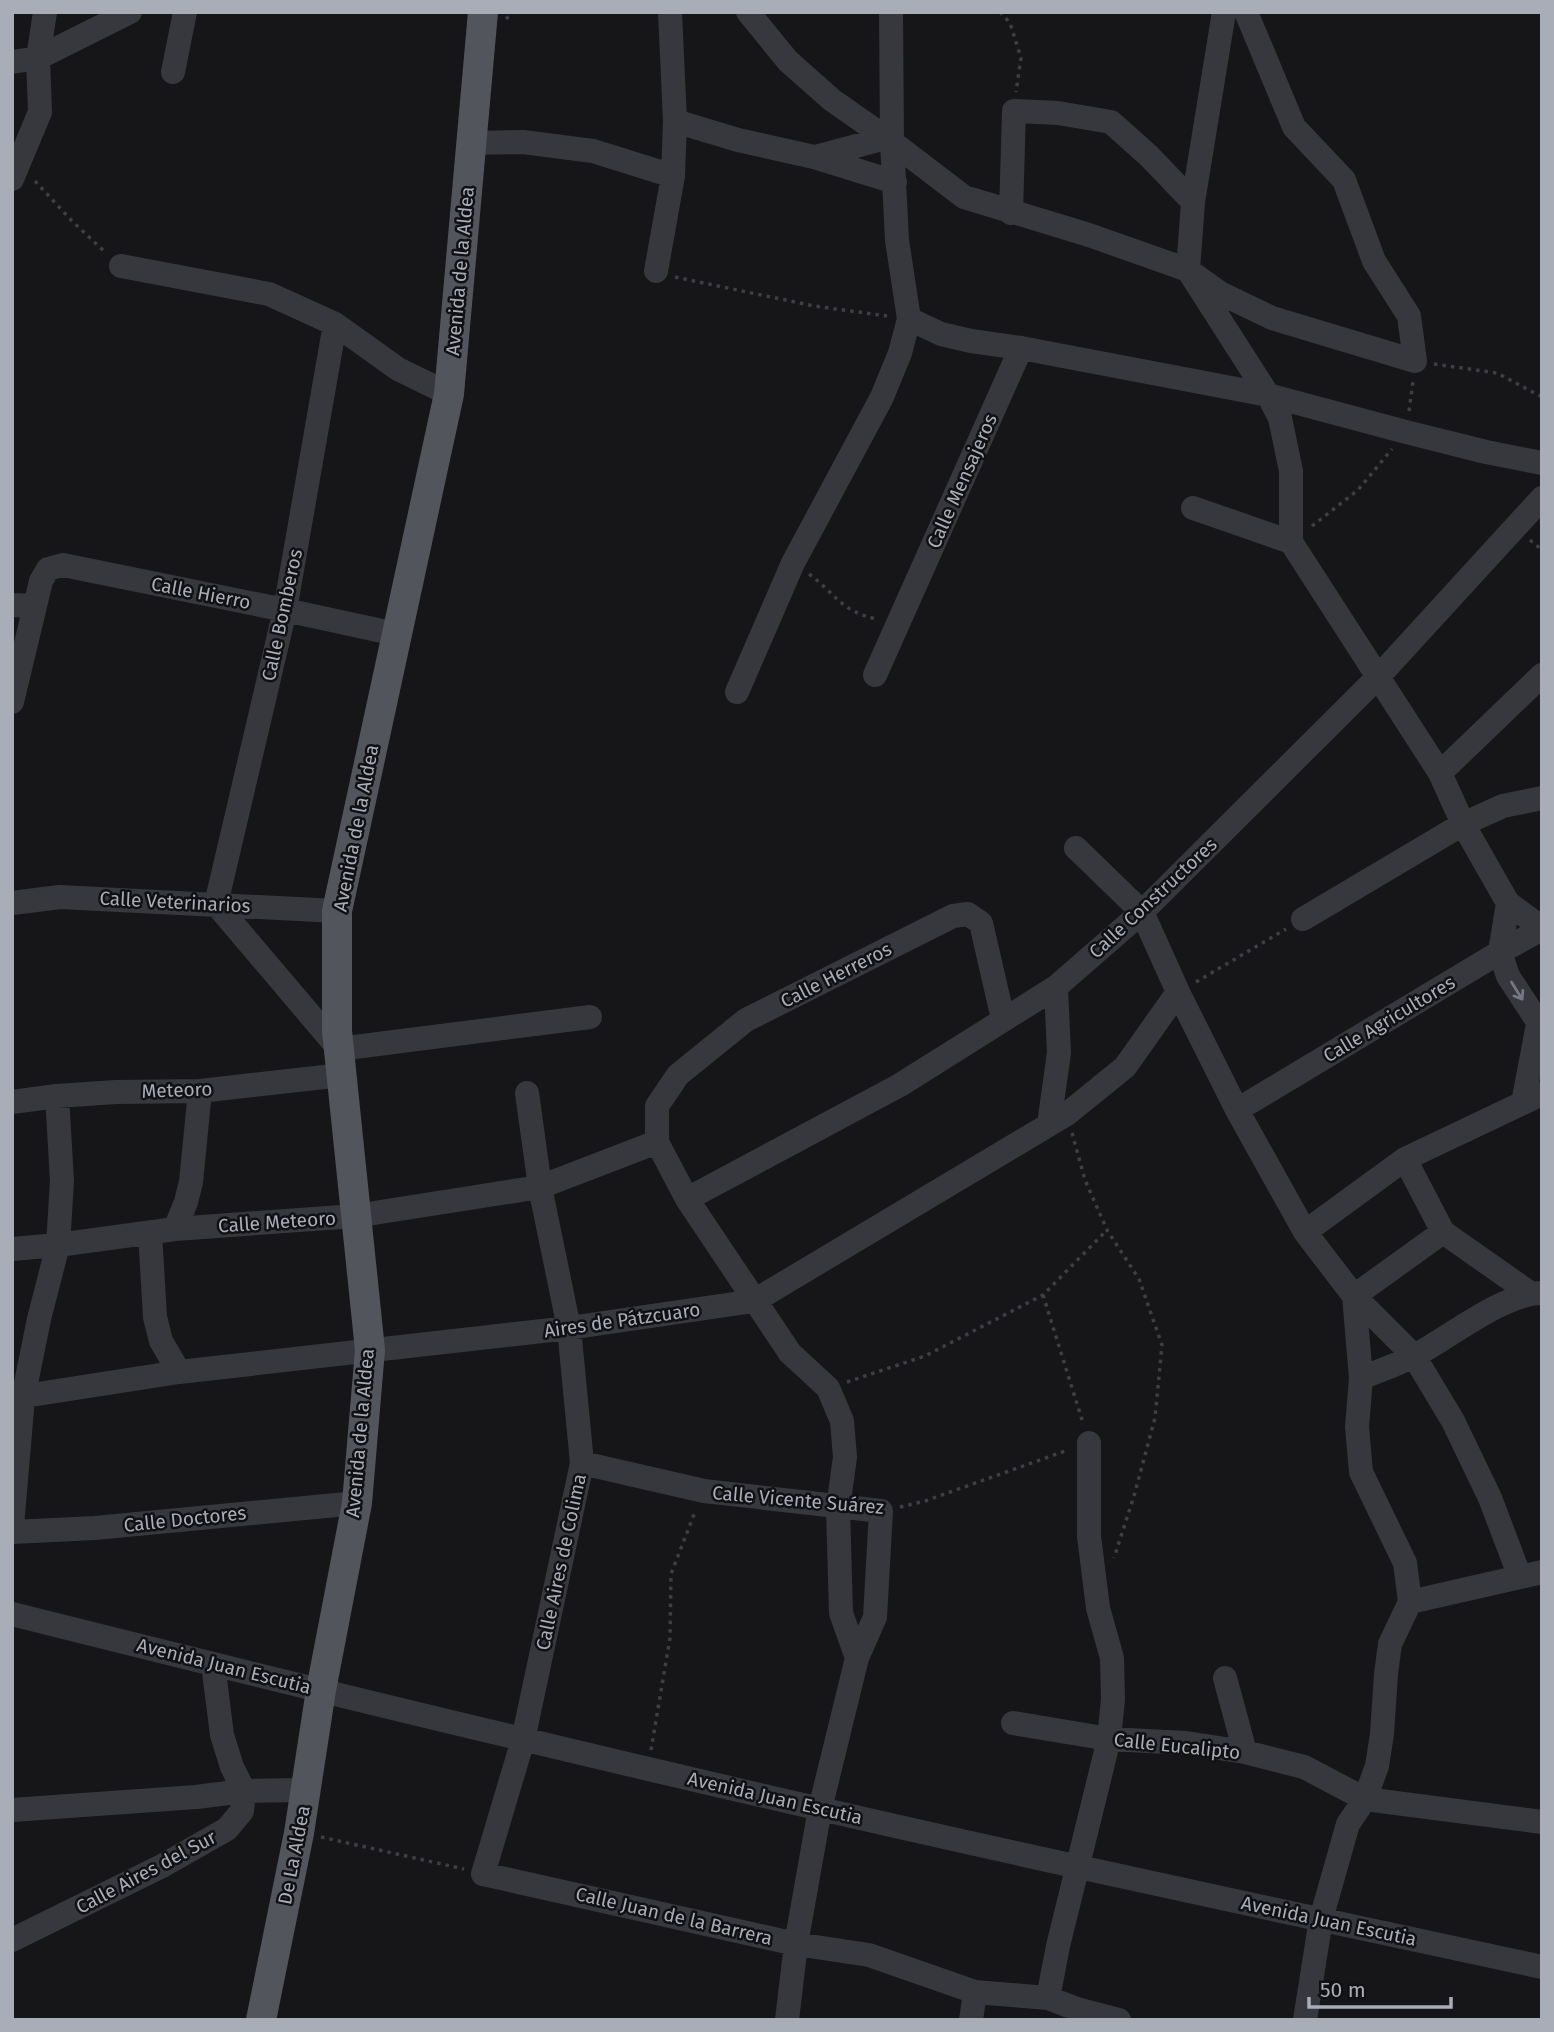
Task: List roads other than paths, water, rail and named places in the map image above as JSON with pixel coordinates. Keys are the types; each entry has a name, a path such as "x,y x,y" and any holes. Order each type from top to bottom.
{"main road":[{"name":"Avenida de la Aldea","path":"321,1689 357,1503 370,1350 337,1031 337,911 449,394 483,12"},
{"name":"De La Aldea","path":"261,2020 299,1832 321,1689"}],"street":[{"path":"15,173 40,112 38,58 45,12"},
{"path":"12,62 38,58 130,12"},
{"path":"173,72 185,12"},
{"path":"656,271 673,177 675,121 670,12"},
{"path":"748,12 788,61 832,100 964,197 1089,235 1188,270 1220,293 1272,318 1415,361 1409,316 1374,261 1344,180 1294,127 1246,12"},
{"path":"737,692 793,563 882,397 900,353 909,319 899,260 895,181 889,140 891,12"},
{"path":"1224,12 1193,202 1188,270 1280,418 1291,471 1292,542 1440,773 1463,824 1508,903 1542,929"},
{"path":"1011,213 1014,111 1058,113 1111,122 1149,156 1193,202"},
{"path":"675,121 895,181"},
{"path":"814,157 889,140"},
{"path":"471,143 523,142 593,151 673,177"},
{"path":"121,266 269,294 335,324 398,369 449,394"},
{"path":"909,319 941,334 961,339 1268,395 1486,452 1542,463"},
{"name":"Calle Bomberos","path":"216,904 285,610 335,324"},
{"name":"Calle Mensajeros","path":"875,675 1021,348"},
{"name":"Calle Constructores","path":"687,1199 900,1085 1056,987 1142,912 1379,676 1542,498"},
{"path":"1193,508 1292,542"},
{"name":"Calle Hierro","path":"23,606 48,569 63,565 396,634"},
{"path":"12,702 23,606"},
{"path":"1440,773 1542,675"},
{"path":"1303,919 1463,824 1503,806 1542,798"},
{"path":"1076,848 1142,912 1178,992 1237,1110 1305,1232 1354,1296 1414,1356 1453,1420 1531,1575 1410,1602"},
{"name":"Calle Veterinarios","path":"12,903 60,897 337,911"},
{"path":"1305,1232 1405,1159 1532,1098 1540,1026 1508,976 1500,952 1508,903"},
{"path":"216,904 341,1062"},
{"name":"Calle Herreros","path":"657,1142 657,1106 678,1075 746,1020 953,916 968,914 981,923 1003,1019"},
{"name":"Calle Agricultores","path":"1237,1110 1542,929"},
{"path":"1056,987 1058,1119"},
{"name":"Aires de Pátzcuaro","path":"18,1398 179,1372 569,1328 754,1301 1058,1119 1125,1067 1178,992"},
{"name":"Meteoro","path":"12,1102 116,1092 200,1091 341,1062 590,1017"},
{"path":"179,1372 161,1341 155,1317 162,1231 186,1202 191,1182 200,1091"},
{"name":"Calle Aires de Colima","path":"483,1874 523,1740 582,1463 569,1328 540,1187 527,1093"},
{"path":"12,1526 18,1398 58,1245 62,1181 57,1096"},
{"path":"657,1142 687,1199 754,1301 789,1353 828,1388 842,1421 845,1457 838,1508 841,1614 857,1658 820,1809 796,1944 787,2020"},
{"name":"Calle Meteoro","path":"12,1249 162,1231 355,1216 540,1187 657,1142"},
{"path":"1405,1159 1443,1232 1536,1293"},
{"path":"1354,1296 1443,1232"},
{"path":"1361,1378 1414,1356 1494,1309 1536,1293"},
{"path":"1305,2020 1321,1919 1348,1824 1365,1799 1377,1766 1390,1644 1410,1602 1405,1563 1361,1472 1357,1427 1361,1378 1354,1296"},
{"path":"1048,1998 1058,1946 1109,1740 1113,1699 1112,1658 1098,1608 1089,1536 1089,1443"},
{"name":"Calle Vicente Suárez","path":"582,1463 704,1491 881,1511 875,1617 857,1658"},
{"name":"Calle Doctores","path":"12,1532 95,1528 357,1503"},
{"name":"Avenida Juan Escutia","path":"12,1614 523,1740 820,1809 1542,1967"},
{"path":"213,1664 222,1735 232,1768 244,1791"},
{"path":"1225,1678 1245,1752"},
{"name":"Calle Eucalipto","path":"1013,1723 1109,1740 1186,1743 1245,1752 1304,1766 1365,1799 1542,1822"},
{"path":"12,1810 244,1791 306,1790"},
{"name":"Calle Aires del Sur","path":"12,1940 162,1866 228,1829 242,1811 244,1791"},
{"name":"Calle Juan de la Barrera","path":"483,1874 796,1944 869,1955 975,1992 1048,1998 1119,2020"},
{"path":"971,2020 975,1992"}]}
